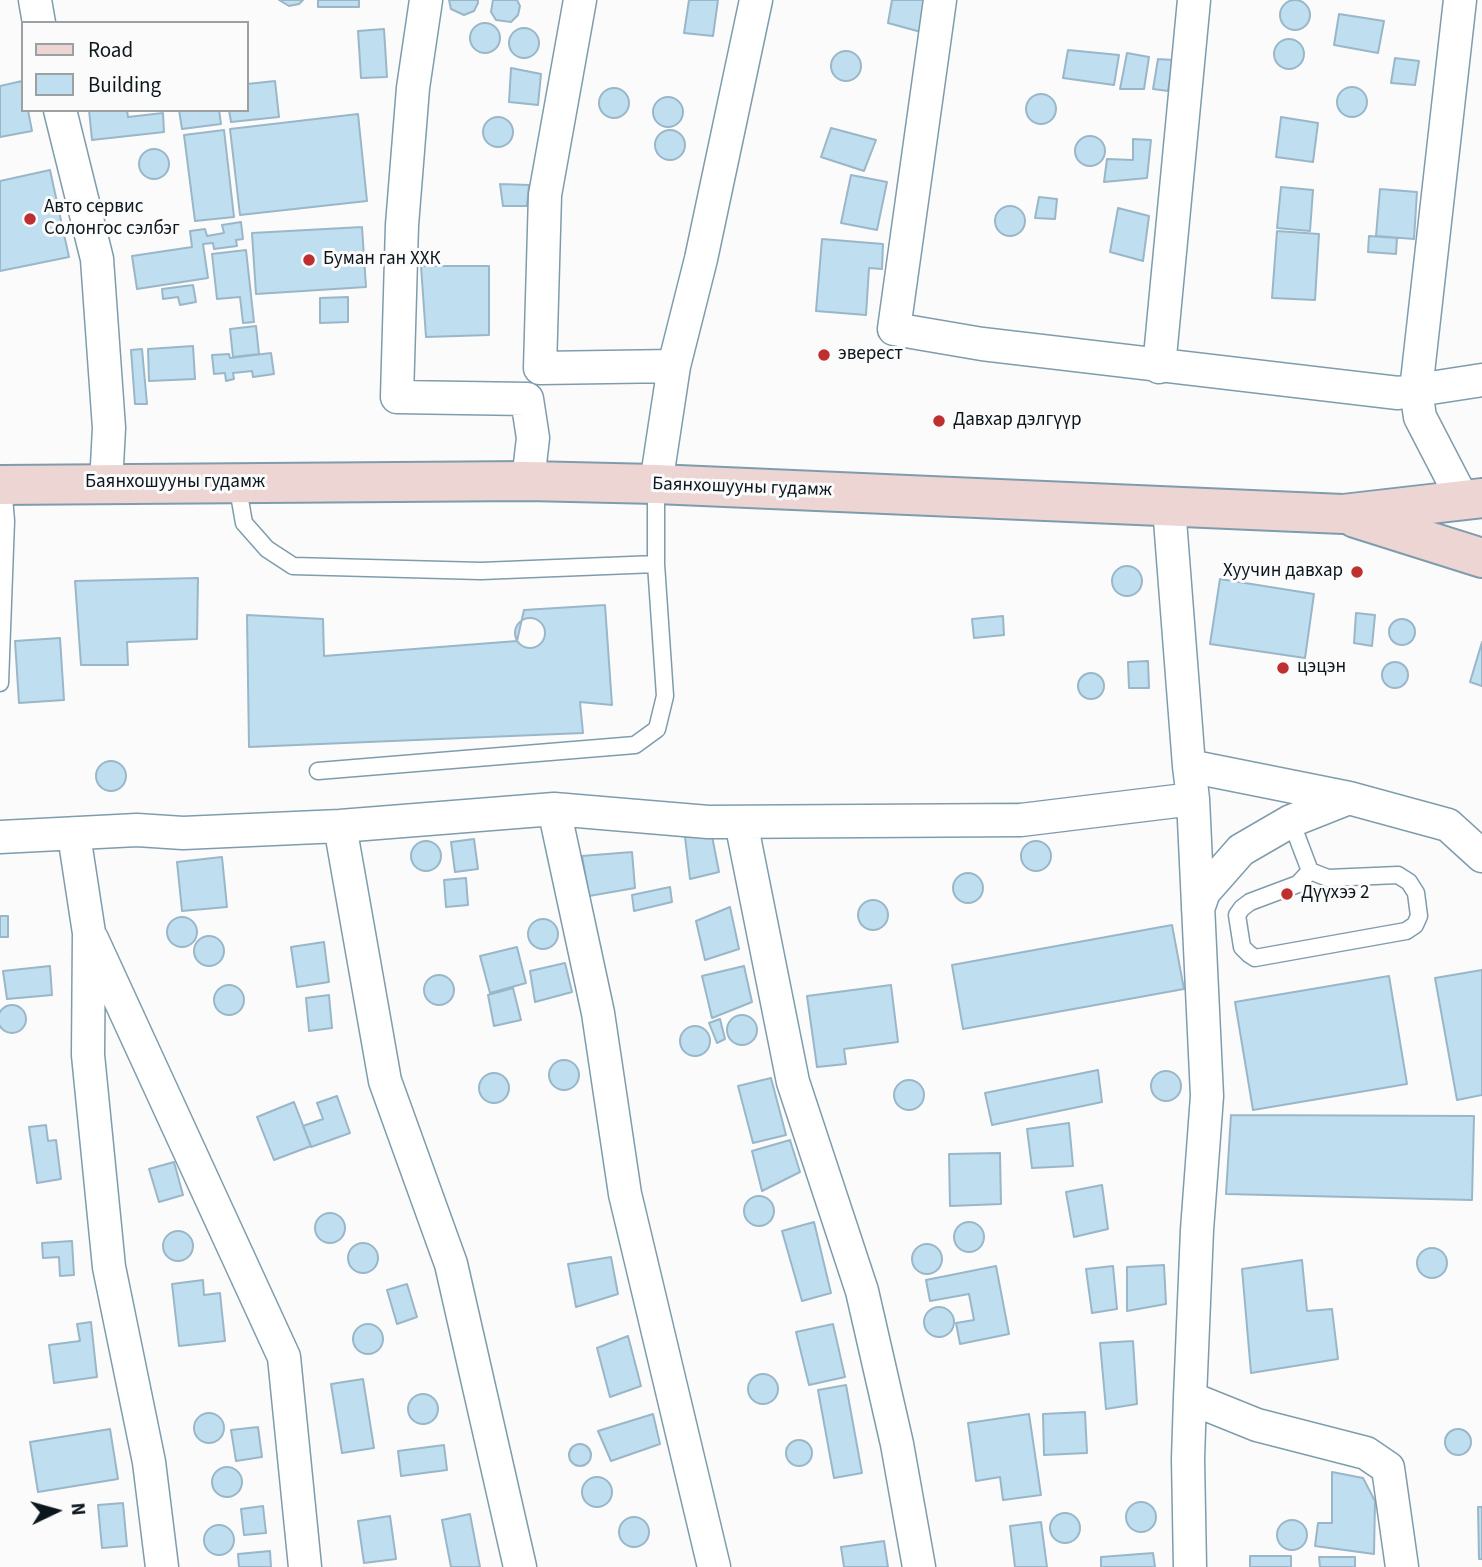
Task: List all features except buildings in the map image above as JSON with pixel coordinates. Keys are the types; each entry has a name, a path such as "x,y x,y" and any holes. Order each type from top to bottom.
{"main road":[{"name":"Баянхошууны гудамж","path":"2,485 528,481 656,484 1343,514 1473,499"},
{"path":"1343,514 1482,558"}],"street":[{"path":"35,0 39,21"},
{"path":"426,0 413,88 402,225 397,397 527,398 533,438 528,481"},
{"path":"580,0 545,195 540,369 674,366"},
{"path":"656,484 674,366 701,259 756,0"},
{"path":"940,0 894,329 982,344 1159,367 1398,393 1482,380"},
{"path":"1159,367 1194,0"},
{"path":"1460,0 1416,390 1420,417 1473,499"},
{"path":"60,112 97,259 109,428 106,484"},
{"path":"1169,507 1193,799 1208,1096 1197,1230 1190,1398 1190,1567"},
{"path":"1189,766 1349,798 1469,838"},
{"path":"1198,909 1204,892 1241,850 1291,821 1349,798"},
{"path":"0,837 137,830 183,833 340,826 554,808 708,822 1021,820 1193,799"},
{"path":"554,808 598,1013 625,1194 714,1567"},
{"path":"741,822 793,1082 862,1291 897,1444 919,1567"},
{"path":"340,826 384,1081 451,1264 520,1567"},
{"path":"74,835 89,933 88,1055 109,1267 149,1462 162,1567"},
{"path":"89,933 284,1357 305,1567"},
{"path":"1190,1398 1258,1425 1366,1453 1388,1468 1402,1567"}],"lane":[{"path":"237,483 244,523 267,549 293,566 481,571 656,564"},
{"path":"318,771 635,745 657,729 665,696 656,564 656,484"},
{"path":"0,683 6,521 2,485"},
{"path":"1291,821 1310,871 1328,878 1398,875 1409,882 1416,893 1419,916 1415,925 1406,931 1255,958 1249,954 1242,947 1237,915 1242,908 1250,902 1298,884 1310,871"}],"place":[{"name":"Авто сервис Солонгос сэлбэг","path":"30,219"},
{"name":"Буман ган ХХК","path":"309,260"},
{"name":"эверест","path":"824,355"},
{"name":"Давхар дэлгүүр","path":"939,421"},
{"name":"Хуучин давхар","path":"1357,572"},
{"name":"цэцэн","path":"1283,668"},
{"name":"Дүүхээ 2","path":"1287,894"}]}
